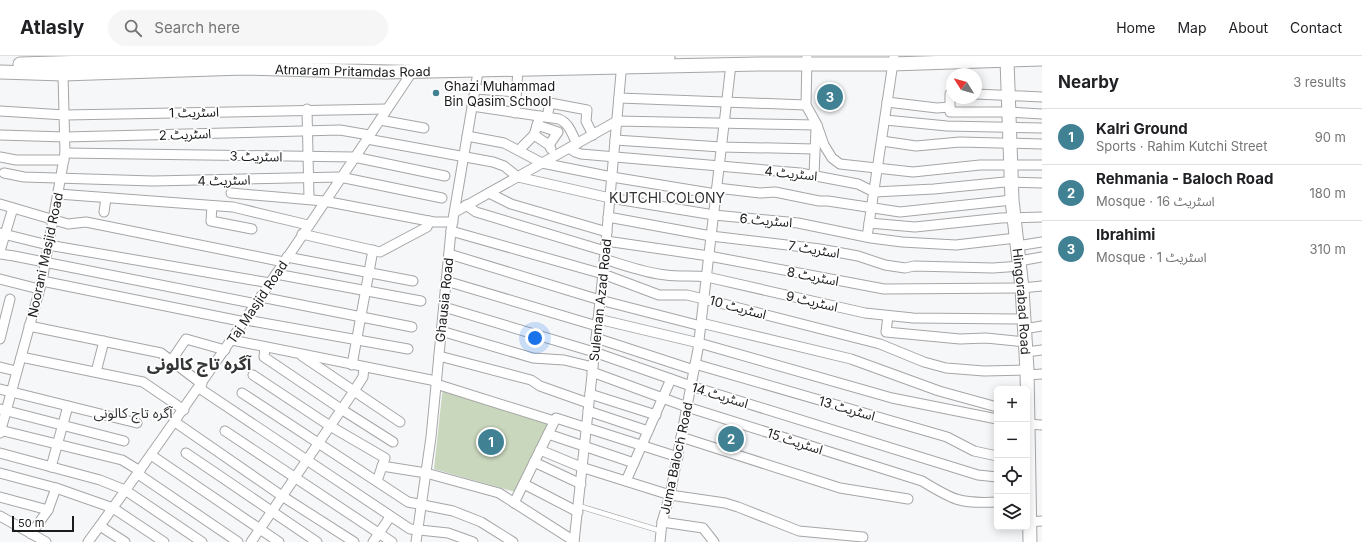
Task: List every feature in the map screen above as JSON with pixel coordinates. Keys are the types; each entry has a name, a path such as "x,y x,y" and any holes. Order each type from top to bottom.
{"main road":[{"name":"Atmaram Pritamdas Road","path":"0,72 60,64 297,61 361,56 426,57 485,61 561,61 706,60 759,56"},
{"name":"Atmaram Pritamdas Road","path":"706,60 731,64 807,60 1042,59"},
{"name":"Atmaram Pritamdas Road","path":"0,64 26,60 60,64"},
{"name":"Hingorabad Road","path":"1007,60 1012,200 1020,263 1027,386"},
{"name":"Atmaram Pritamdas Road","path":"297,61 360,72 427,71 485,61 518,69 561,61"},
{"name":"Hingorabad Road","path":"1030,504 1036,521 1030,542"}],"street":[{"path":"360,72 361,56"},
{"path":"426,57 427,71"},
{"name":"Taj Masjid Road","path":"89,542 246,321 340,177 412,72 426,57"},
{"name":"Suleman Azad Road","path":"574,541 603,274 622,60"},
{"path":"807,60 806,105 816,124 824,145 832,158 840,164 913,172 1011,164 1042,165"},
{"path":"867,237 893,60"},
{"name":"Ghausia Road","path":"416,542 426,473 452,226 475,89 485,61"},
{"name":"Noorani Masjid Road","path":"0,431 3,409 21,357 41,285 65,157 65,115 60,64"},
{"name":"Juma Baloch Road","path":"660,542 682,437 699,343 731,64"},
{"path":"514,113 518,69"},
{"path":"475,89 516,92"},
{"path":"982,94 1009,94 1042,97"},
{"path":"619,98 806,105"},
{"path":"887,102 937,108 950,107 950,112 1009,112 1042,114"},
{"path":"519,150 534,135 550,103 587,110 586,121 593,135"},
{"path":"472,106 514,113 541,120 563,121 570,129 573,146"},
{"name":"اسٹریٹ 1","path":"0,111 65,115 387,108"},
{"path":"307,109 309,200"},
{"path":"380,120 424,128"},
{"path":"541,120 558,132 550,145"},
{"path":"885,120 947,126 1010,126 1042,128"},
{"path":"455,212 616,121 724,124 816,124"},
{"path":"814,175 816,124"},
{"name":"اسٹریٹ 2","path":"0,135 65,137 340,130 504,166 518,177"},
{"path":"534,135 550,145 554,156"},
{"path":"467,136 504,143 542,163 612,178 716,191 760,193 775,192 819,201 828,201 871,209 900,212 1012,200"},
{"path":"615,140 721,147 815,149"},
{"path":"882,141 916,146 960,142 1011,142 1042,144"},
{"name":"اسٹریٹ 4","path":"573,146 575,152 581,154 814,175 858,184 874,192 1012,182 1042,183"},
{"name":"اسٹریٹ 3","path":"0,157 16,160 65,157 354,157 445,176"},
{"name":"اسٹریٹ 4","path":"4,173 24,178 153,181 340,177 442,198"},
{"name":"اسٹریٹ 6","path":"518,177 610,198 714,215 798,223 867,237 902,242 956,245 1042,242"},
{"name":"اسٹریٹ 10","path":"231,193 324,201 452,226 603,274 659,296 687,295 704,299 880,344 924,362 946,368 1042,374"},
{"path":"489,193 605,246"},
{"path":"58,194 233,207 308,225"},
{"path":"104,212 106,198"},
{"path":"0,204 68,224 86,222 286,260 413,281"},
{"path":"466,205 476,212 605,246"},
{"path":"212,206 211,221 252,229"},
{"path":"0,251 3,234 13,208"},
{"name":"اسٹریٹ 7","path":"608,217 711,236 820,249 858,256 885,265 906,268 914,266 993,268 1042,257"},
{"path":"869,223 915,228 1014,218 1042,217"},
{"path":"302,234 380,252 427,227 429,222"},
{"path":"3,234 48,245 270,283"},
{"name":"اسٹریٹ 8","path":"605,246 709,256 884,289 1022,288 1042,286"},
{"name":"اسٹریٹ 9","path":"605,246 665,275 707,277 888,316 913,318 1025,335"},
{"path":"352,365 372,250"},
{"path":"0,254 412,327"},
{"path":"449,254 600,300 851,359 939,391 994,406"},
{"path":"276,274 365,292 421,301"},
{"path":"0,279 408,349"},
{"path":"446,281 597,322 699,343 892,398 994,418"},
{"path":"0,339 10,300"},
{"name":"اسٹریٹ 14","path":"444,307 594,352 691,386 978,475 994,477"},
{"path":"888,316 886,332 960,339 1025,335 1042,326"},
{"path":"29,326 161,353 200,386 306,461 390,517 410,529 448,533 473,542"},
{"name":"اسٹریٹ 15","path":"441,331 532,358 564,360 592,369 687,407 922,481 945,495 964,502 994,502"},
{"path":"1025,335 1042,350"},
{"name":"اسٹریٹ 13","path":"596,338 947,437 974,451 994,455"},
{"path":"171,361 186,339 225,350"},
{"path":"232,340 436,383 554,421"},
{"path":"96,372 104,341"},
{"path":"265,347 264,357 393,442"},
{"path":"298,353 400,422"},
{"path":"439,356 531,380 540,386 588,403 648,431"},
{"path":"21,357 143,382 184,410"},
{"path":"0,367 16,371"},
{"path":"251,542 354,391 363,377 364,367"},
{"path":"253,375 330,426 385,458 377,481"},
{"path":"626,481 672,379"},
{"path":"0,389 137,423"},
{"path":"242,393 408,502 453,511 467,516 481,522 513,542"},
{"path":"588,403 656,414"},
{"path":"51,467 68,406"},
{"path":"3,409 124,441"},
{"path":"514,503 556,418 586,429 678,457"},
{"path":"175,422 282,496 354,542"},
{"path":"1030,424 1042,425"},
{"path":"0,431 122,460 238,542"},
{"path":"225,431 392,542"},
{"path":"548,434 634,463"},
{"path":"682,437 840,488 908,499"},
{"path":"540,450 581,467 670,496 725,503 798,531 863,537"},
{"path":"0,453 100,480 125,490 202,542"},
{"path":"186,453 317,542"},
{"path":"151,455 279,542"},
{"path":"534,462 581,484"},
{"path":"382,466 426,473 499,493 574,541"},
{"path":"0,473 56,488 113,508 164,542"},
{"path":"524,484 578,509"},
{"path":"31,534 48,510 56,488"},
{"path":"0,497 48,510"},
{"path":"0,516 46,542"},
{"path":"373,542 390,517"},
{"path":"100,526 125,542"},
{"path":"662,527 703,528 714,542"}],"lane":[{"path":"578,509 662,527"}],"green space":[{"path":"443,386 554,421 519,493 434,469"}],"place":[{"name":"Ghazi Muhammad Bin Qasim School","path":"436,93"},
{"name":"Ibrahimi","path":"830,97"},
{"name":"Rehmania - Baloch Road","path":"731,439"},
{"name":"Kalri Ground","path":"491,442"}],"district":[{"name":"KUTCHI COLONY","path":"667,198"},
{"name":"آگرہ تاج کالونی","path":"199,364"},
{"name":"آگرہ تاج کالونی","path":"133,413"}]}
